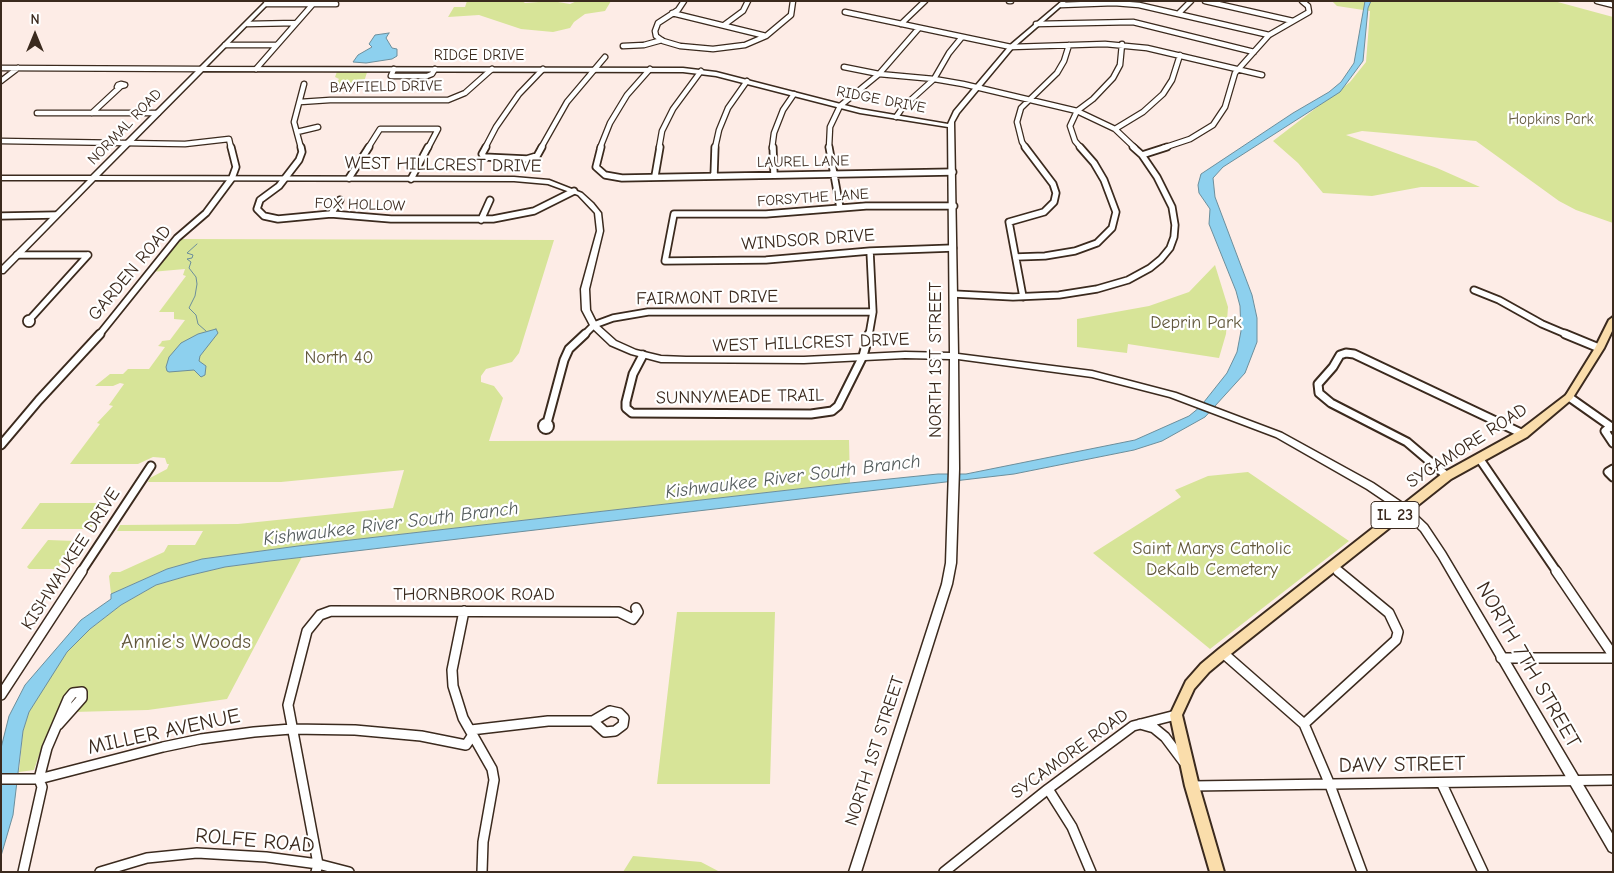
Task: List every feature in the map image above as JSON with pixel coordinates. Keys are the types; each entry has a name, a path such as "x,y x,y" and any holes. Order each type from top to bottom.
{"main road":[{"name":"SYCAMORE ROAD","path":"1176,715 1195,679 1223,653 1447,476 1523,434 1569,397 1599,348 1613,320"},
{"path":"1176,715 1192,786 1217,872"}],"street":[{"path":"684,1 681,7 661,20 655,28 656,36 662,40 686,47 720,49 745,45 766,36 791,15 793,1"},
{"path":"724,26 743,11 748,1"},
{"path":"901,24 925,1"},
{"path":"1178,13 1191,1"},
{"path":"1205,1 1293,21"},
{"path":"1142,155 1190,138 1213,125 1223,112 1233,76 1237,70 1269,35 1310,11 1308,6 1302,1"},
{"path":"1597,1 1613,5"},
{"path":"267,3 336,4"},
{"name":"NORMAL ROAD","path":"1,271 267,3"},
{"path":"950,126 956,112 1011,47 1063,3 1130,4 1178,13 1269,35"},
{"path":"256,69 313,4"},
{"path":"845,12 1011,47 1122,44 1180,55 1262,75"},
{"path":"672,13 766,36"},
{"path":"246,24 296,23"},
{"path":"1036,24 1138,23 1254,52"},
{"path":"840,208 829,154 830,127 840,106 879,74 919,28"},
{"path":"896,117 909,101 934,79 949,53 962,37"},
{"path":"623,46 644,45 662,40"},
{"path":"1016,258 1045,256 1081,249 1097,242 1112,228 1116,212 1104,180 1094,163 1071,134 1070,123 1077,111 1093,99 1113,78 1120,65 1122,44"},
{"path":"225,45 276,45"},
{"path":"1024,296 1009,222 1044,212 1055,199 1053,184 1024,146 1019,134 1018,115 1029,99 1057,73 1064,61 1069,45"},
{"path":"1115,129 1143,112 1163,94 1172,80 1180,55"},
{"path":"543,69 520,94 496,127 482,154 486,158 535,157 540,154 549,131 567,102 606,57"},
{"path":"844,67 879,74 934,79 977,87 1077,111 1115,129 1142,155 1157,177 1174,214 1175,233 1168,251 1150,268 1122,282 1074,293 1024,296 954,294"},
{"name":"RIDGE DRIVE","path":"1,68 650,69 701,71 747,81 840,106 950,126"},
{"path":"1,81 18,68"},
{"name":"BAYFIELD DRIVE","path":"300,102 330,100 448,100 465,93 492,69"},
{"name":"LAUREL LANE","path":"650,69 627,95 612,118 601,144 596,167 602,174 613,177 953,172"},
{"path":"655,176 660,140 666,123 680,98 701,71"},
{"path":"714,176 715,148 719,130 728,108 747,81"},
{"path":"300,102 304,84"},
{"path":"92,113 120,87"},
{"path":"774,175 772,152 774,133 783,110 794,94"},
{"name":"FOX HOLLOW","path":"300,102 294,125 302,152 299,160 286,178 279,186 260,200 257,209 261,215 278,219 331,214 391,219 481,220 534,211 574,191"},
{"path":"37,113 158,113"},
{"name":"NORTH 1ST STREET","path":"855,872 947,584 953,544 954,206 950,126"},
{"path":"297,132 318,127"},
{"path":"349,178 380,129 438,129 411,178"},
{"path":"1,141 195,144 229,138 236,160 232,178"},
{"name":"WEST HILLCREST DRIVE","path":"1,178 532,179 555,184 574,191 591,204 600,221 599,238 584,294 586,310 594,325 613,343 643,355 686,360 804,360 864,356 954,356 1104,376 1147,387 1280,435 1349,473 1404,509"},
{"name":"GARDEN ROAD","path":"1,445 4,437 99,335 177,238 206,214 232,178"},
{"path":"331,214 340,200"},
{"path":"481,220 490,200"},
{"name":"FORSYTHE LANE","path":"664,261 674,214 766,214 840,208 954,206"},
{"path":"1,216 56,215"},
{"name":"WINDSOR DRIVE","path":"664,261 766,260 870,251 953,248"},
{"name":"SUNNYMEADE TRAIL","path":"643,355 633,374 626,402 626,408 632,413 829,413 838,406 864,356 873,312 870,251"},
{"path":"17,255 88,255 31,318"},
{"path":"1474,290 1499,300 1542,324 1599,348"},
{"name":"FAIRMONT DRIVE","path":"546,423 567,354 578,338 594,325 613,318 636,313 873,312"},
{"path":"1447,476 1407,442 1322,397 1317,390 1318,384 1344,353 1354,354 1523,434"},
{"path":"1569,397 1611,428 1606,431 1613,443"},
{"path":"1479,458 1613,657"},
{"name":"KISHWAUKEE DRIVE","path":"1,695 151,466"},
{"path":"1613,469 1608,472 1613,477"},
{"name":"NORTH 7TH STREET","path":"1404,509 1424,528 1442,555 1613,847"},
{"path":"1304,724 1396,640 1398,632 1389,613 1333,567"},
{"name":"THORNBROOK ROAD","path":"291,729 288,706 307,631 320,615 331,612 619,612 633,619 636,618 638,612 636,608"},
{"path":"464,611 452,670 456,697 467,728 489,764 494,780 483,842 482,872"},
{"path":"1223,653 1304,724 1330,785 1362,872"},
{"path":"1501,658 1613,657"},
{"path":"471,733 548,721 593,721 610,711 619,713 624,718 623,725 615,731 605,732 593,721"},
{"name":"SYCAMORE ROAD","path":"944,872 1048,789 1126,731 1140,724 1176,715"},
{"path":"1140,724 1154,728 1165,737 1189,771"},
{"path":"23,872 42,787 39,779 47,748 58,725"},
{"path":"291,729 317,868"},
{"name":"MILLER AVENUE","path":"1,779 39,779 141,752 201,739 291,729 392,732 466,745 471,733"},
{"name":"DAVY STREET","path":"1192,786 1442,784 1613,780"},
{"path":"1442,784 1483,872"},
{"path":"1048,789 1072,827 1091,872"},
{"name":"ROLFE ROAD","path":"100,872 147,858 197,854 249,855 348,872"}],"green space":[{"path":"467,1 522,1 525,3 552,1 570,4 577,1 611,1 605,11 585,14 574,22 570,28 553,32 521,29 479,15 448,17 454,7 465,7"},
{"name":"Hopkins Park","path":"1332,1 1554,1 1613,17 1613,223 1576,210 1559,201 1476,141 1362,131 1346,135 1437,168 1480,187 1421,187 1372,196 1323,193 1298,163 1273,141 1350,82 1366,62 1370,11 1337,6"},
{"path":"338,69 368,69 364,82 348,88 333,88 339,79 335,77"},
{"name":"North 40","path":"177,239 554,240 519,353 512,362 486,369 481,376 481,382 494,386 503,398 489,441 849,440 850,483 298,546 202,559 167,569 111,594 109,576 112,572 120,572 164,552 168,545 195,545 203,531 117,531 120,525 238,524 393,508 404,470 281,482 148,482 150,478 167,469 169,464 167,464 165,458 153,457 138,464 70,464 100,424 97,423 113,406 109,405 124,384 95,386 110,374 123,374 128,369 149,369 165,347 158,346 162,341 170,340 185,320 174,319 174,312 159,312 186,276 183,275 185,269 151,272"},
{"name":"Deprin Park","path":"1215,265 1228,307 1226,334 1219,358 1128,344 1127,353 1077,347 1077,319 1149,306 1189,292"},
{"name":"Saint Marys Catholic DeKalb Cemetery","path":"1248,472 1349,541 1210,649 1093,553 1181,497 1175,490 1208,476"},
{"path":"40,503 108,504 90,529 21,529"},
{"path":"48,540 76,541 59,567 55,569 29,569 27,567"},
{"name":"Annie's Woods","path":"302,557 227,699 148,710 73,712 86,697 87,693 84,689 63,708 44,740 34,770 19,772 23,731 29,712 53,671 67,652 90,629 121,605 156,585 187,576 225,567"},
{"path":"677,612 775,612 770,784 657,784"},
{"path":"633,856 701,862 720,872 623,872"}],"water":[{"path":"1365,1 1371,1 1368,8 1363,61 1340,92 1223,167 1213,178 1215,197 1252,295 1257,318 1257,342 1245,373 1205,417 1162,441 1134,450 1014,474 270,561 225,567 156,585 121,605 90,629 67,652 29,712 23,731 13,815 1,856 1,748 9,716 25,685 81,620 111,599 111,594 167,569 202,559 298,546 850,483 938,474 966,474 1135,440 1189,416 1200,407 1227,373 1237,352 1241,331 1240,306 1236,291 1209,224 1210,209 1199,193 1198,185 1201,174 1293,113 1329,92 1341,82 1354,63"},
{"path":"389,33 386,38 392,48 397,49 397,56 392,59 366,63 353,62 358,55 372,47 369,44 375,35"},
{"path":"216,329 218,333 200,356 199,361 206,366 205,375 201,377 194,370 167,371 166,367 169,357 181,343 198,334"}],"waterway":[{"path":"197,244 187,253 193,255 192,258 187,259 191,262 189,268 196,277 197,284 195,296 189,308 196,315 198,324 206,331"}],"water label":[{"name":"Kishwaukee River South Branch","path":"793,477"},
{"name":"Kishwaukee River South Branch","path":"391,524"}]}
